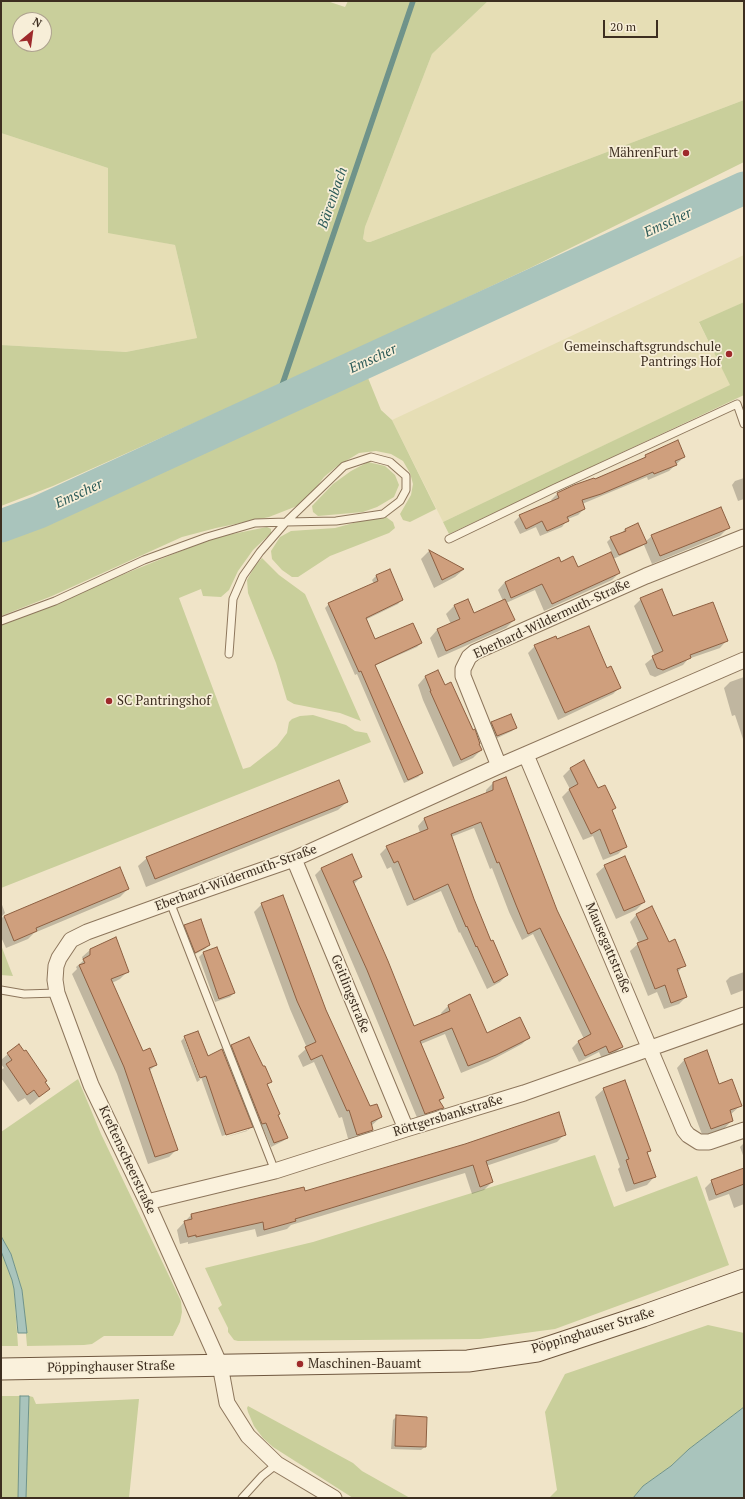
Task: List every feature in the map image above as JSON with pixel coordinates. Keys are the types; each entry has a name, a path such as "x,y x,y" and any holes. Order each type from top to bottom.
{"main road":[{"name":"Pöppinghauser Straße","path":"1,1369 468,1361 537,1351 636,1319 744,1280"}],"street":[{"name":"Eberhard-Wildermuth-Straße","path":"499,766 463,676 463,669 469,657 475,652 646,576 744,537"},
{"name":"Eberhard-Wildermuth-Straße","path":"63,951 71,940 87,932 294,859 499,766 744,660"},
{"name":"Mausegattstraße","path":"526,755 650,1048 678,1119 688,1136 699,1142 709,1142 744,1130"},
{"name":"Geitlingstraße","path":"294,859 406,1129"},
{"name":"Kreftenscheerstraße","path":"63,951 56,966 54,980 57,993 91,1085 147,1202 220,1365"},
{"name":"Röttgersbankstraße","path":"147,1202 275,1171 524,1093 744,1015"},
{"path":"220,1365 227,1403 248,1436 277,1464 334,1498"}],"lane":[{"path":"448,539 737,404 744,424"},
{"path":"1,621 55,601 144,560 207,537 255,523 286,522 336,521 382,514 400,501 406,490 406,476 390,462 371,457 344,466 286,522 260,552 243,576 233,599 229,654"},
{"path":"170,902 275,1171"},
{"path":"1,990 24,994 57,993"},
{"path":"242,1498 262,1476 277,1464"}],"shaded area":[{"path":"488,1 744,1 744,100 370,242 366,242 363,239 365,227 432,54"},
{"path":"1,133 108,168 108,232 175,245 197,338 126,352 1,345"},
{"path":"744,255 744,302 699,323 731,385 443,522 392,420"}],"green space":[{"path":"1,1 327,1 345,7 348,1 488,1 432,54 365,227 363,239 367,242 744,100 744,162 530,268 293,379 53,486 1,506 1,345 126,352 197,338 175,245 108,233 108,168 1,133"},
{"path":"744,302 744,395 449,534 443,522 730,385 699,322"},
{"path":"366,373 381,410 392,420 436,509 410,522 403,520 400,514 411,495 413,484 410,473 403,461 391,454 376,451 359,453 336,467 324,477 309,497 297,506 269,517 182,537 52,596 1,616 1,538 136,480"},
{"path":"368,462 385,466 395,475 399,485 394,497 377,507 363,512 318,516 313,512 312,506 333,484 351,471"},
{"path":"386,517 393,522 395,528 389,533 330,556 298,577 292,577 282,570 272,559 271,551 280,537 291,531 335,528 368,519"},
{"name":"SC Pantringshof","path":"267,527 271,529 271,533 253,550 238,571 229,590 221,597 203,596 201,589 179,598 243,769 250,767 277,746 287,733 289,722 300,716 313,715 346,725 355,731 367,733 371,742 1,888 1,624 213,538"},
{"path":"262,558 279,575 305,594 361,721 340,713 294,704 287,700 276,663 248,593 247,580 255,566"},
{"path":"1,945 9,966 13,976 1,975"},
{"path":"78,1079 101,1134 181,1301 182,1312 180,1322 173,1336 104,1336 92,1344 27,1346 22,1290 11,1254 1,1236 1,1132"},
{"path":"595,1155 614,1207 697,1176 729,1265 555,1329 480,1339 238,1341 234,1340 228,1332 228,1328 218,1308 222,1305 205,1268 313,1242"},
{"path":"1,1251 14,1289 18,1346 1,1346"},
{"path":"708,1325 744,1333 744,1407 689,1449 671,1466 643,1486 633,1498 549,1498 557,1490 545,1412 565,1374"},
{"path":"1,1396 20,1396 18,1498 1,1498"},
{"path":"29,1396 33,1397 36,1404 139,1399 129,1498 26,1498"},
{"path":"248,1406 353,1463 362,1471 410,1498 353,1498 273,1447 263,1438 254,1426 248,1412"}],"water":[{"path":"1,1236 11,1254 22,1290 27,1333 18,1333 14,1289 1,1251"},
{"path":"20,1396 29,1396 26,1498 18,1498"},
{"path":"744,1407 744,1498 633,1498 643,1486 671,1466 689,1449"}],"building":[{"path":"678,440 685,457 675,461 677,465 654,474 653,472 601,494 582,500 585,509 567,517 569,521 547,531 542,521 526,529 519,515 559,498 557,493 574,485 594,478 595,479 646,457 645,455"},
{"path":"721,507 730,528 660,556 651,535"},
{"path":"638,523 647,543 619,555 610,537 626,531 625,529"},
{"path":"429,550 464,569 442,580"},
{"path":"611,552 620,573 552,604 542,584 511,598 505,582 559,557 561,562 573,556 578,567"},
{"path":"390,569 403,600 366,618 375,639 413,623 422,643 375,665 423,773 408,780 361,671 359,672 328,603 378,581 376,575"},
{"path":"662,589 673,616 713,602 728,641 690,655 691,658 663,670 657,668 652,656 663,651 640,598"},
{"path":"468,599 474,613 505,599 515,620 446,651 437,629 460,619 454,605"},
{"path":"589,626 607,668 611,666 621,688 565,713 534,645 556,636 557,639"},
{"path":"438,670 445,685 451,682 473,730 475,729 482,750 461,760 430,691 425,676"},
{"path":"511,714 517,728 497,736 491,722"},
{"path":"584,760 598,788 605,785 616,808 612,810 627,847 610,854 600,829 591,834 569,789 578,784 570,768"},
{"path":"506,777 557,910 623,1047 609,1053 606,1046 585,1056 578,1041 591,1034 540,928 528,934 481,822 451,834 474,899 491,941 493,940 508,975 494,983 467,926 466,927 448,884 414,900 398,861 394,863 386,846 428,829 424,818 493,790 493,782"},
{"path":"339,780 348,802 155,879 146,857"},
{"path":"352,854 362,877 353,881 388,961 414,1026 450,1011 448,1005 470,994 487,1033 520,1017 530,1038 496,1055 468,1066 452,1028 420,1041 444,1098 439,1100 444,1108 425,1114 367,970 321,868"},
{"path":"625,856 645,902 624,911 604,865"},
{"path":"120,867 129,889 36,928 37,931 14,941 4,916"},
{"path":"283,895 326,1010 370,1106 377,1104 382,1117 371,1122 373,1130 357,1135 349,1110 347,1111 322,1055 311,1060 305,1047 316,1042 297,1001 261,903"},
{"path":"652,906 669,942 675,939 686,966 677,969 687,997 671,1003 665,985 655,989 637,943 648,939 636,914"},
{"path":"201,919 210,945 195,953 184,925"},
{"path":"116,937 129,972 111,979 143,1051 150,1048 157,1065 149,1068 178,1150 155,1157 124,1067 79,965 85,963 83,959 90,955 90,949"},
{"path":"217,947 235,993 219,999 203,952"},
{"path":"198,1031 208,1056 222,1049 253,1127 226,1135 206,1076 200,1078 184,1036"},
{"path":"249,1037 272,1082 267,1084 280,1114 278,1115 288,1138 274,1143 266,1123 262,1124 231,1045"},
{"path":"19,1044 24,1051 26,1050 47,1081 45,1082 50,1089 39,1097 34,1090 27,1095 6,1064 12,1060 7,1053"},
{"path":"707,1050 719,1084 732,1079 742,1106 730,1110 733,1121 711,1129 684,1059"},
{"path":"625,1080 651,1151 647,1152 656,1177 634,1184 626,1160 629,1159 603,1088"},
{"path":"559,1112 566,1135 486,1161 493,1182 480,1187 473,1165 295,1219 296,1221 264,1230 263,1222 196,1237 196,1235 188,1237 184,1221 192,1219 191,1214 304,1187 305,1191 465,1144"},
{"path":"744,1168 744,1184 716,1195 711,1180"},
{"path":"396,1415 427,1417 426,1447 395,1446"}],"waterway":[{"name":"Bärenbach","path":"276,403 413,1"},
{"name":"Emscher","path":"1,526 39,512 744,188"}],"place":[{"name":"MährenFurt","path":"686,153"},
{"name":"Gemeinschaftsgrundschule Pantrings Hof","path":"729,354"},
{"name":"SC Pantringshof","path":"109,701"},
{"name":"Maschinen-Bauamt","path":"300,1364"}]}
